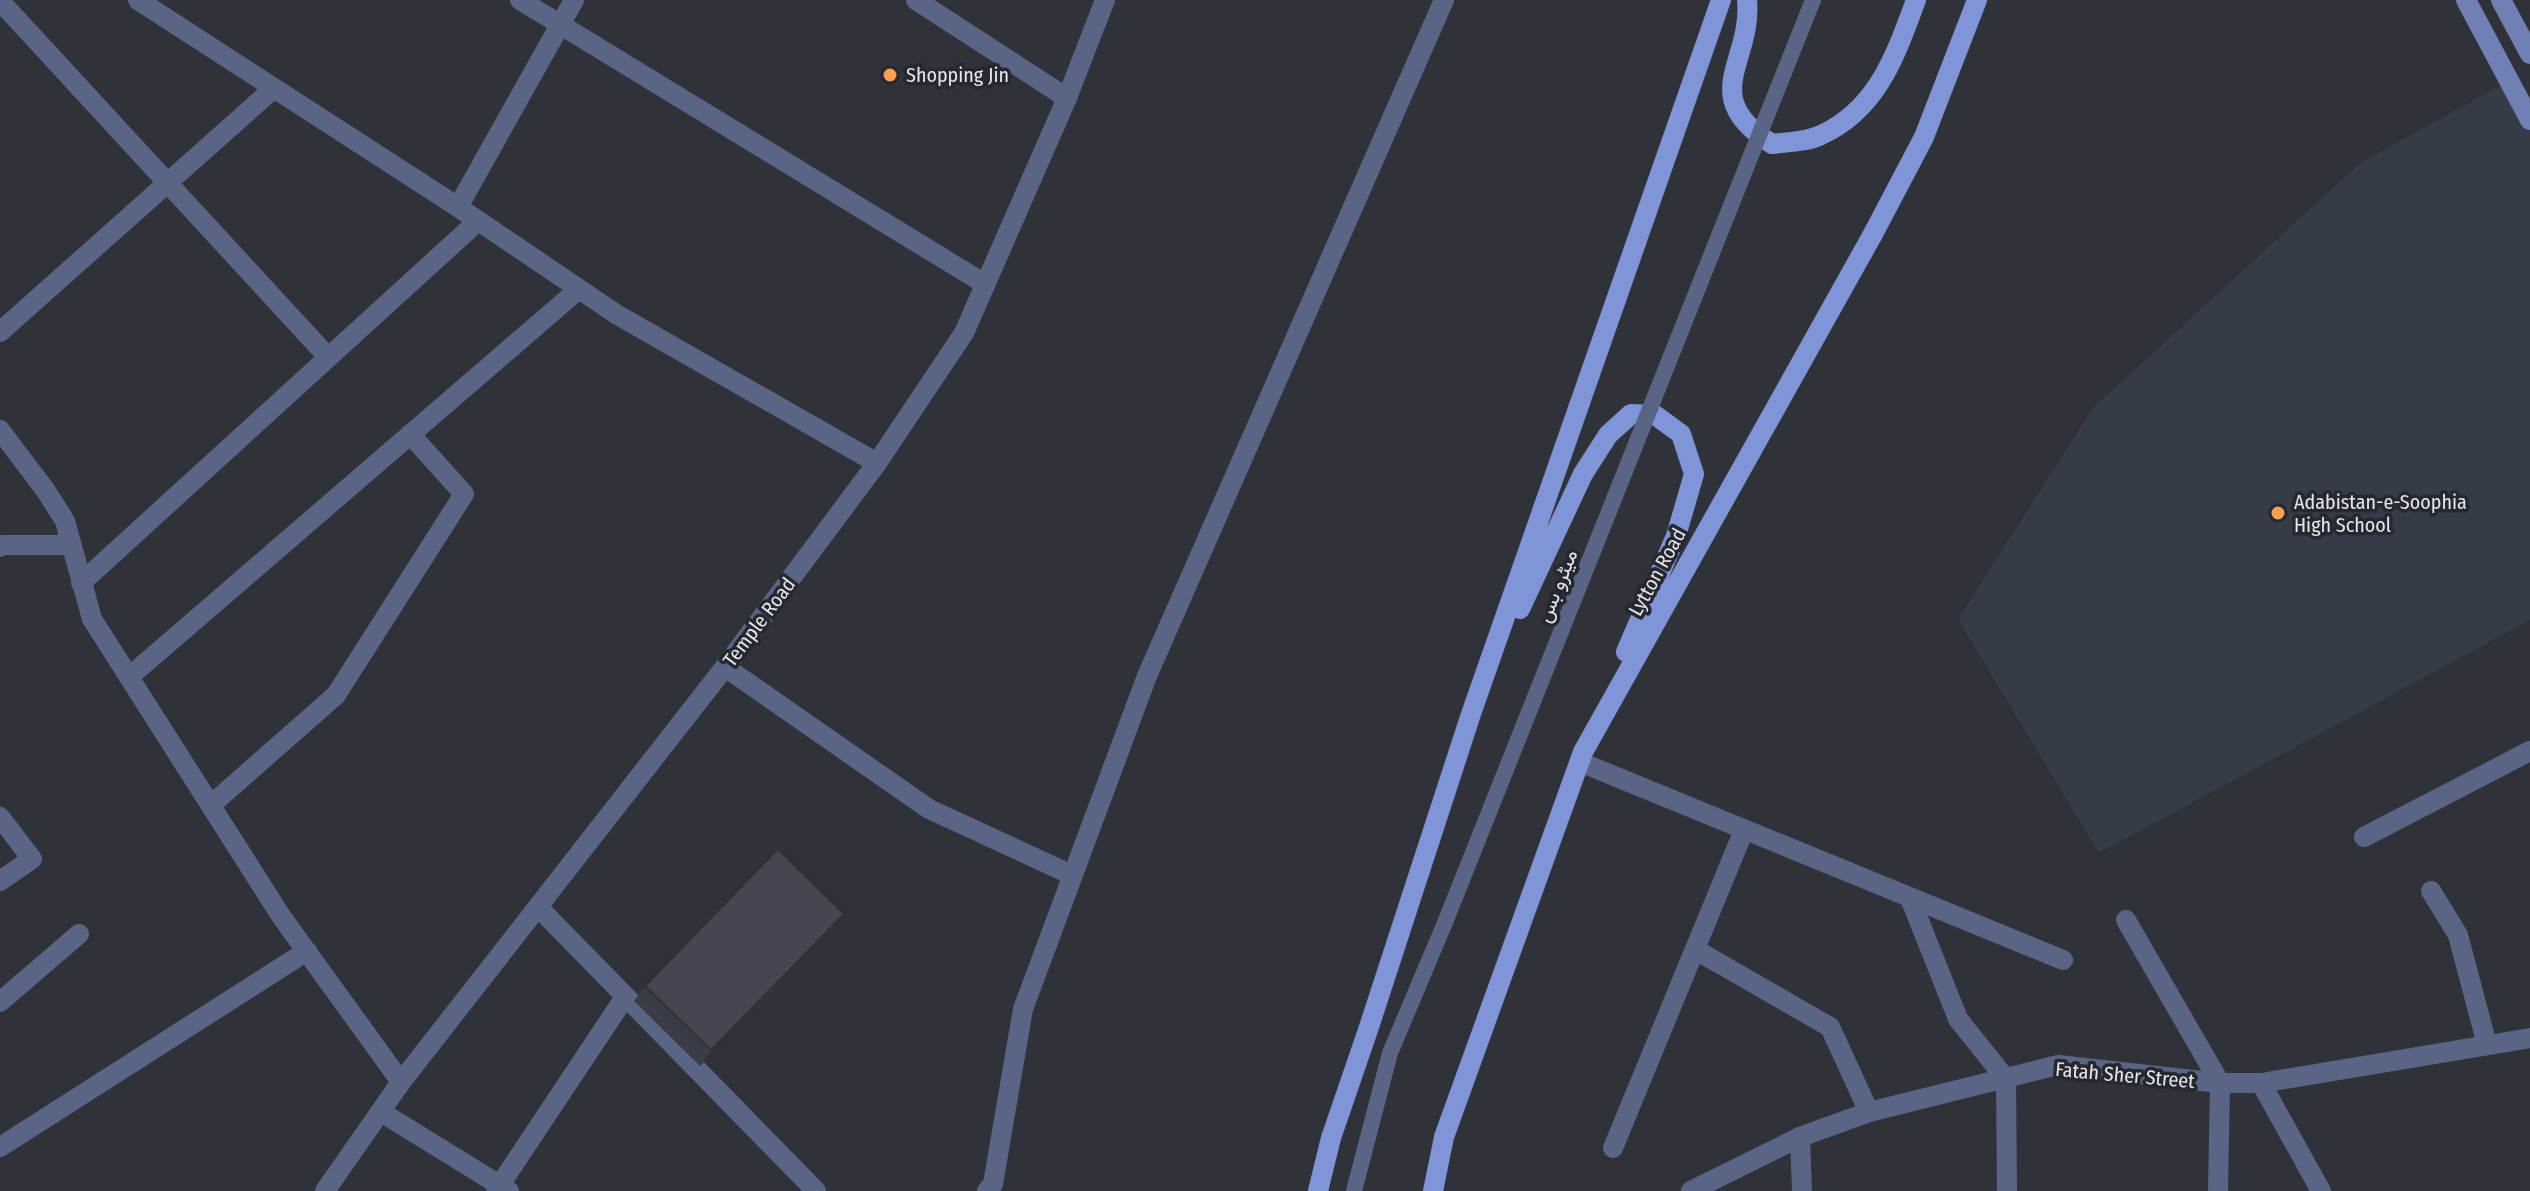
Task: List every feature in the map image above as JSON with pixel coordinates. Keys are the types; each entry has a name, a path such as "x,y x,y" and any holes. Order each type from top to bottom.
{"main road":[{"path":"1318,1191 1331,1138 1471,714 1721,0"},
{"path":"1747,0 1749,18 1735,66 1732,100 1753,132 1772,144 1820,136 1851,117 1870,98 1895,59 1916,0"},
{"name":"Lytton Road","path":"1433,1191 1444,1137 1582,757 1924,137 1977,0"},
{"path":"2466,0 2530,120"},
{"path":"2501,0 2530,54"},
{"path":"1471,714 1583,474 1608,435 1631,414 1655,415 1681,434 1694,474 1676,536 1582,757"}],"street":[{"path":"138,0 458,207 616,314 877,463"},
{"path":"520,0 985,284"},
{"path":"458,207 574,0"},
{"path":"916,0 1067,98"},
{"name":"Temple Road","path":"325,1191 401,1082 725,667 877,463 964,333 1067,98 1105,0"},
{"path":"995,1189 1023,1009 1147,676 1444,0"},
{"path":"0,1 328,357"},
{"path":"0,332 274,88"},
{"path":"81,583 478,221"},
{"path":"129,677 579,289"},
{"path":"0,430 65,521 92,619 281,916 401,1082"},
{"path":"211,805 336,695 464,494 410,434"},
{"path":"0,547 71,545"},
{"path":"725,667 929,809 1072,875"},
{"path":"2364,837 2530,751"},
{"path":"1582,757 1744,830 2063,960"},
{"path":"0,817 32,859 0,881"},
{"path":"1613,1148 1744,830"},
{"path":"2431,891 2458,935 2487,1045"},
{"path":"1910,898 1958,1019 2006,1079 2007,1191"},
{"path":"539,908 816,1191"},
{"path":"2126,920 2220,1083 2218,1191"},
{"path":"2,996 79,934"},
{"path":"1696,950 1830,1027 1869,1112"},
{"path":"0,1147 307,951"},
{"path":"381,1112 502,1189 625,997"},
{"name":"Fatah Sher Street","path":"1691,1191 1800,1137 1869,1112 2058,1065 2220,1083 2261,1083 2530,1038"},
{"path":"2261,1083 2321,1191"},
{"path":"1800,1137 1802,1191"}],"lane":[{"name":"میٹرو بس","path":"1354,1191 1390,1053 1813,0"}],"shaded area":[{"name":"Adabistan-e-Soophia High School","path":"2509,81 2530,120 2530,620 2099,853 1958,619 2093,408 2360,163"}],"building":[{"path":"778,849 844,914 711,1050 645,986"}],"place":[{"name":"Shopping Jin","path":"890,75"},
{"name":"Adabistan-e-Soophia High School","path":"2278,513"}]}
